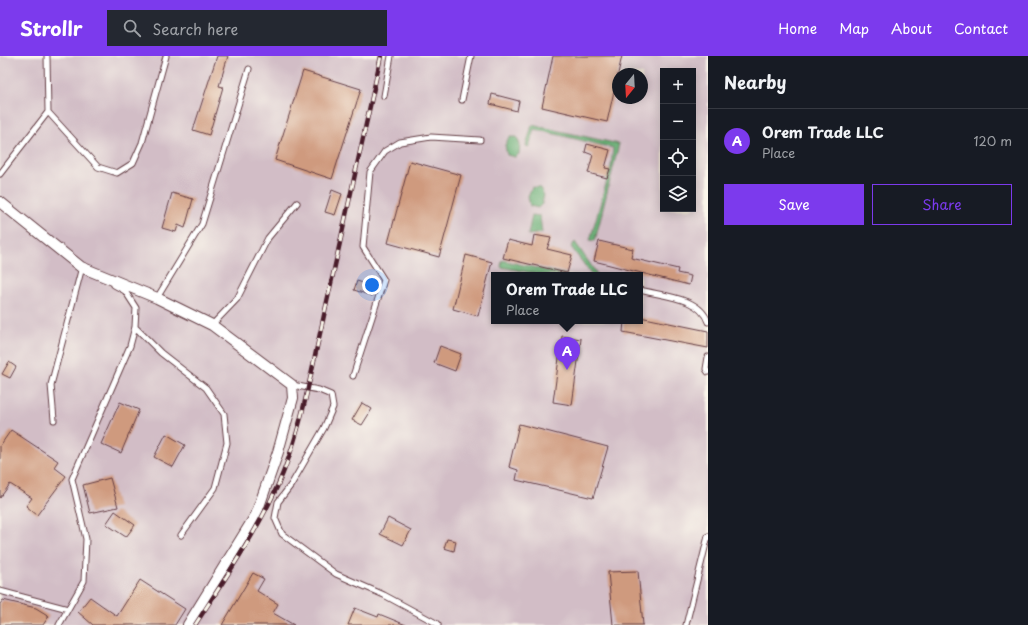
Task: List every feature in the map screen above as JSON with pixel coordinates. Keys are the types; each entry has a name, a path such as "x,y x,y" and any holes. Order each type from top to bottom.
{"street":[{"path":"0,202 81,267 157,298 212,325 292,385 292,398 278,452 256,516 188,625"}],"lane":[{"path":"0,174 48,112 47,56"},
{"path":"48,112 98,166 116,174 133,163 142,143 166,56"},
{"path":"384,96 391,56"},
{"path":"462,100 471,56"},
{"path":"157,298 202,224 249,69"},
{"path":"353,376 384,280 363,246 370,172 385,151 400,142 431,137 480,140"},
{"path":"212,325 237,299 268,238 297,203"},
{"path":"54,420 51,385 81,267 125,291 136,308 135,327 130,346 72,480 86,539 84,580 59,625"},
{"path":"643,291 689,302 703,311 708,322"},
{"path":"135,327 161,353 206,388 224,414 226,443 215,488 180,535"},
{"path":"708,357 706,369 708,372"},
{"path":"292,385 319,390 331,395 333,407 324,428 291,485 278,502 275,518 282,534 336,574 384,595 438,625"},
{"path":"686,625 708,536"},
{"path":"0,591 68,609"}],"shaded area":[{"path":"0,56 708,56 708,625 0,625"}],"green space":[{"path":"532,125 619,144 595,241 590,240 611,166 613,148 534,129 529,147 526,146"},
{"path":"509,137 517,137 520,145 519,154 515,157 507,155 505,145"},
{"path":"532,187 540,188 544,195 542,204 538,208 530,206 528,196"},
{"path":"532,215 540,216 542,233 528,235"},
{"path":"575,242 596,272 590,272 571,247"},
{"path":"502,260 554,272 527,272 501,267"}],"building":[{"path":"217,56 228,56 219,86 223,87 209,135 193,130"},
{"path":"553,56 622,56 619,68 612,68 612,100 607,122 542,107"},
{"path":"303,71 361,89 332,179 275,160"},
{"path":"492,94 519,101 517,111 490,104"},
{"path":"587,144 610,150 605,168 610,169 607,178 588,173 593,155 585,152"},
{"path":"410,161 461,175 439,257 388,243"},
{"path":"332,190 342,194 335,215 325,212"},
{"path":"172,193 193,199 185,228 178,225 176,232 162,228"},
{"path":"534,235 551,238 547,249 572,255 567,272 503,258 508,240 532,246"},
{"path":"599,241 633,249 631,258 678,269 677,273 691,276 689,285 643,273 643,272 594,261"},
{"path":"466,255 492,262 478,316 453,309"},
{"path":"357,281 375,287 372,296 354,290"},
{"path":"643,318 708,331 708,348 623,332 624,324 643,324"},
{"path":"562,336 581,339 572,405 553,402"},
{"path":"440,346 461,354 455,371 434,363"},
{"path":"9,362 16,367 10,378 2,374"},
{"path":"120,402 139,410 121,453 101,444"},
{"path":"362,403 372,409 362,425 352,420"},
{"path":"519,424 608,447 593,498 516,480 518,470 509,467"},
{"path":"11,430 58,461 54,467 66,476 37,515 26,506 32,498 10,484 0,498 0,446"},
{"path":"166,434 185,445 173,467 154,457"},
{"path":"110,478 118,507 90,513 83,485"},
{"path":"115,511 135,525 126,537 106,524"},
{"path":"388,518 411,530 403,545 380,534"},
{"path":"447,539 456,541 454,551 444,548"},
{"path":"638,571 643,625 613,625 608,572"},
{"path":"253,573 264,579 257,591 278,604 273,613 294,625 222,625"},
{"path":"140,580 185,609 175,625 93,625 78,612 90,597 117,616"},
{"path":"3,600 36,608 49,616 43,625 0,625 0,604"},
{"path":"355,608 378,617 379,614 406,625 348,625"}],"railway":[{"path":"195,625 239,557 259,522 277,487 292,449 308,389 381,56"}],"place":[{"name":"Orem Trade LLC","path":"567,370"}]}
